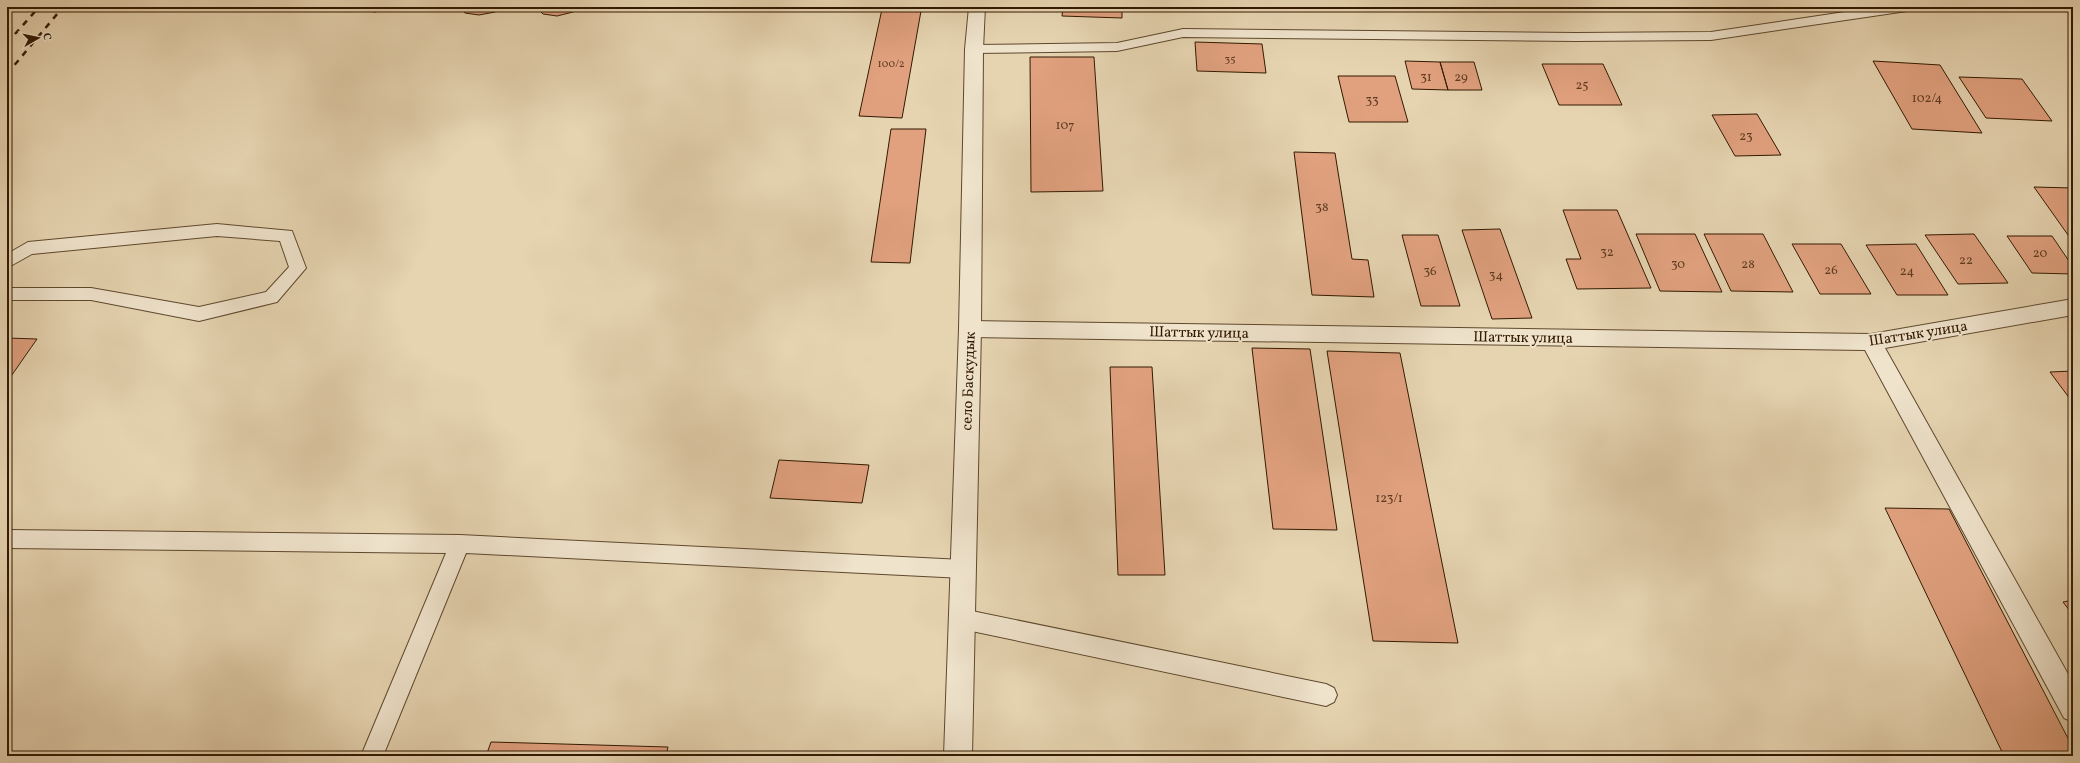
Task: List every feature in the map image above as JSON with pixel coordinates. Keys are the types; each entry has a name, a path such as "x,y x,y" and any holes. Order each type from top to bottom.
{"street":[{"name":"село Баскудык","path":"958,756 970,329 974,49 977,7"},
{"name":"Шаттык улица","path":"970,329 1871,342 2073,307"},
{"path":"1871,342 2073,709"}],"lane":[{"path":"974,49 1117,47 1183,33 1576,37 1711,36 1827,13 1907,7"},
{"path":"7,262 28,248 217,230 286,235 298,268 271,297 199,314 91,294 7,294"},
{"path":"7,539 460,544 963,569"},
{"path":"372,756 460,544"},
{"path":"962,619 1326,695"}],"building":[{"path":"358,7 393,7 375,12"},
{"path":"459,7 503,7 495,12 479,15 465,13"},
{"path":"536,7 581,7 573,12 557,16 543,14"},
{"path":"1063,7 1122,7 1122,18 1062,16"},
{"path":"882,9 921,11 902,118 859,116"},
{"path":"1195,42 1262,44 1266,73 1197,71"},
{"path":"1030,57 1094,57 1103,191 1031,192"},
{"path":"1405,61 1440,62 1448,90 1412,89"},
{"path":"1873,61 1940,65 1982,133 1912,129"},
{"path":"1440,62 1474,62 1482,90 1448,90"},
{"path":"1542,64 1603,64 1622,105 1559,105"},
{"path":"1338,76 1395,76 1408,122 1349,122"},
{"path":"1959,77 2022,79 2052,121 1986,118"},
{"path":"1757,114 1781,155 1735,156 1712,115"},
{"path":"891,129 926,129 910,263 871,262"},
{"path":"1294,152 1335,153 1352,259 1368,260 1374,297 1312,295"},
{"path":"2034,187 2073,188 2073,242"},
{"path":"1563,210 1617,210 1651,288 1577,289 1566,259 1581,259"},
{"path":"1500,229 1532,318 1492,319 1462,230"},
{"path":"1636,234 1695,234 1722,292 1660,291"},
{"path":"1704,234 1763,234 1793,292 1731,291"},
{"path":"1974,234 2008,283 1958,284 1925,235"},
{"path":"1402,235 1438,235 1460,306 1421,306"},
{"path":"2007,236 2052,236 2073,267 2073,274 2032,273"},
{"path":"1792,244 1841,244 1871,294 1820,294"},
{"path":"1916,244 1948,295 1897,295 1866,245"},
{"path":"7,338 37,339 7,382"},
{"path":"1252,348 1310,349 1337,530 1273,529"},
{"path":"1327,351 1400,353 1458,643 1373,641"},
{"path":"1110,367 1152,367 1165,575 1118,575"},
{"path":"2073,371 2073,403 2050,372"},
{"path":"779,460 869,465 862,503 770,498"},
{"path":"1885,508 1949,509 2073,748 2073,756 2004,756"},
{"path":"2073,600 2073,615 2063,602"},
{"path":"491,742 668,747 666,756 486,756"}],"railway":[{"path":"7,43 39,7"},
{"path":"7,74 63,7"}]}
